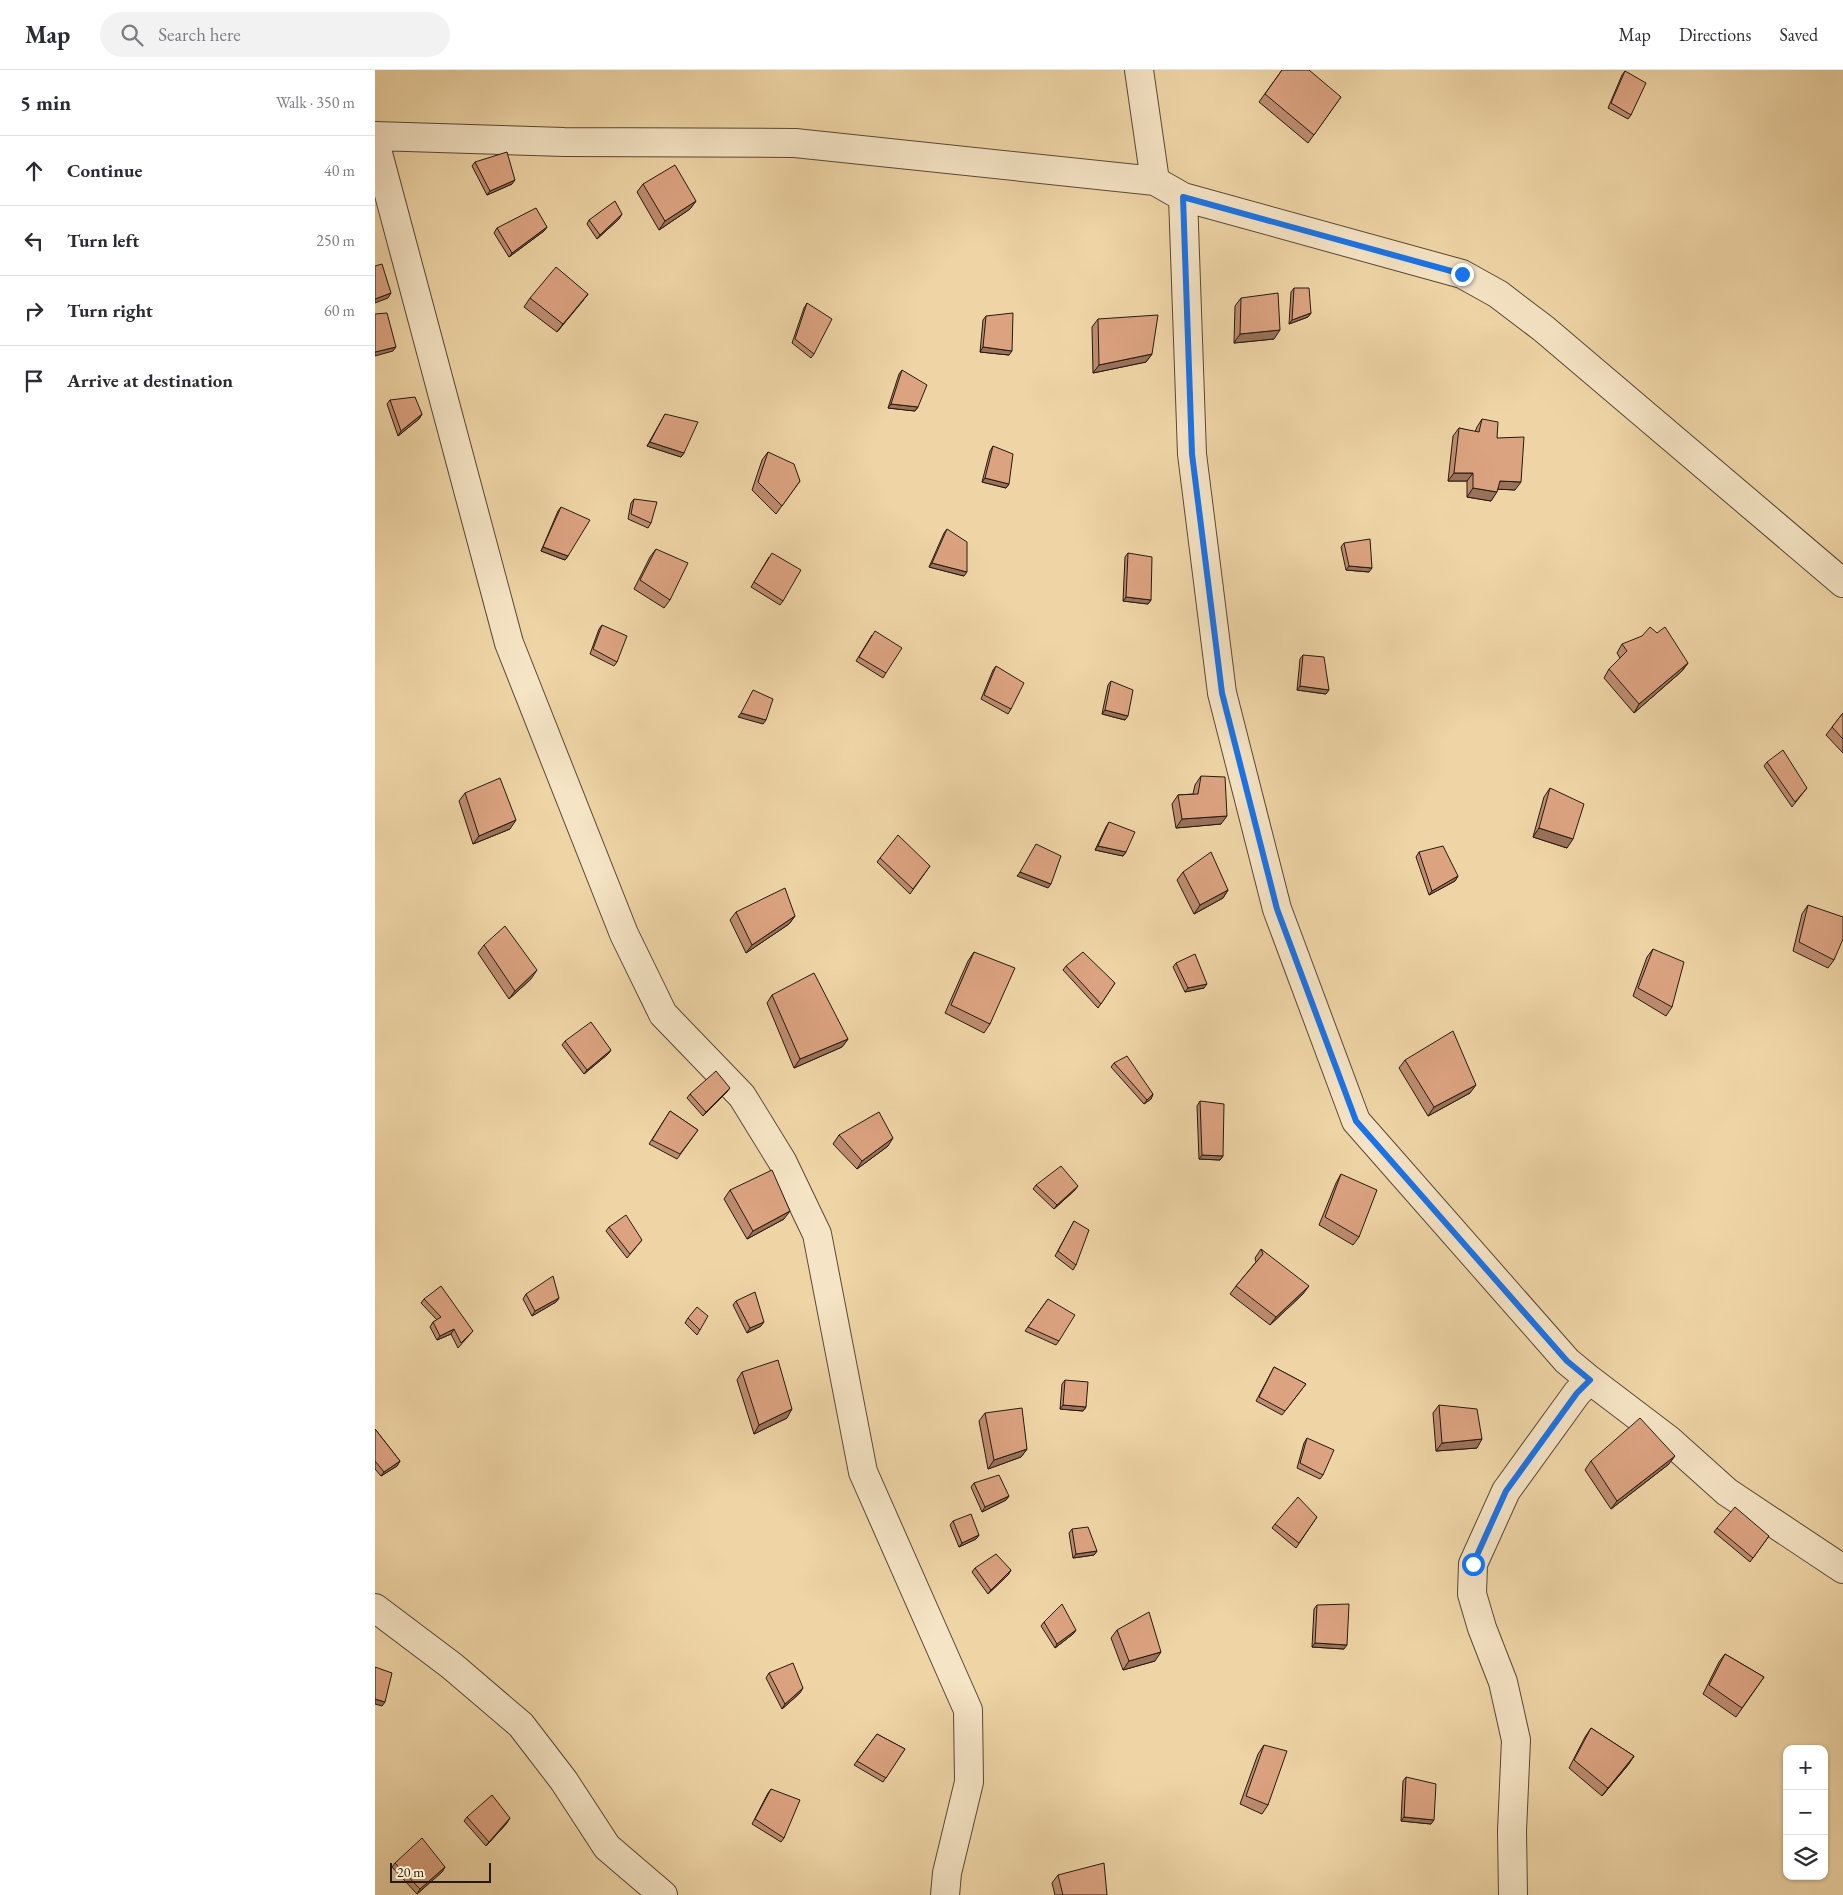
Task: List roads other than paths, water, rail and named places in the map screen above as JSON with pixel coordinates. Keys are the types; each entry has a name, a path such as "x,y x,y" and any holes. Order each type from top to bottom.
{"street":[{"path":"1139,70 1155,181"},
{"path":"375,136 564,142 795,143 1155,181 1183,197 1462,274 1498,294 1544,329 1843,583"},
{"path":"375,142 509,643 624,934 663,1014 742,1096 782,1161 817,1234 863,1472 968,1710 969,1782 947,1873 945,1895"},
{"path":"1183,197 1192,454 1222,693 1277,909 1356,1121 1567,1361 1669,1440 1727,1492 1843,1569"},
{"path":"1513,1895 1512,1831 1516,1740 1503,1682 1482,1628 1472,1594 1473,1564 1506,1491 1577,1393 1590,1380"},
{"path":"375,1608 452,1666 521,1725 565,1781 607,1847 663,1895"}]}
